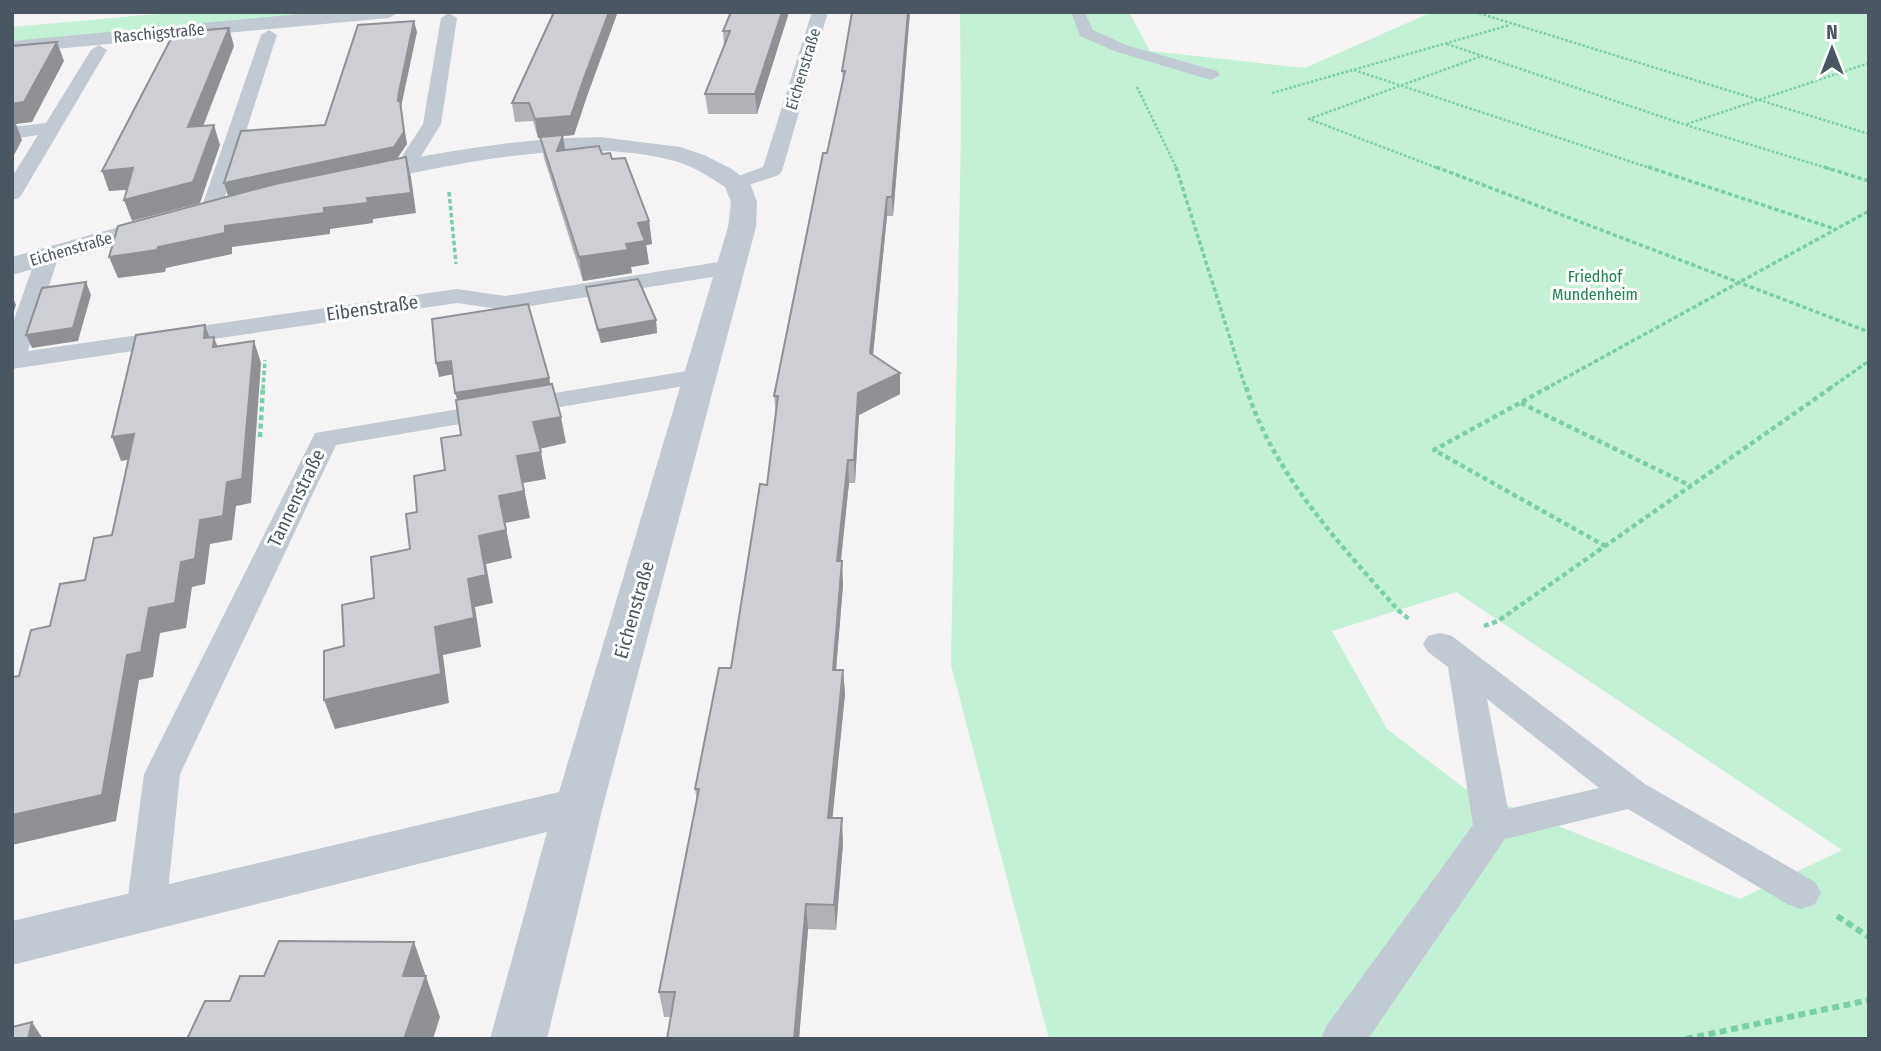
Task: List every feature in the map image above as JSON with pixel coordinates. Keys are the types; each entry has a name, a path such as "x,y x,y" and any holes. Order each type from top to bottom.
{"street":[{"name":"Raschigstraße","path":"12,27 178,12"},
{"name":"Raschigstraße","path":"12,47 389,12"},
{"path":"326,184 405,167 542,148 624,148 681,155 737,183"},
{"name":"Eichenstraße","path":"518,1039 579,806 742,227 744,202 737,183"},
{"name":"Eichenstraße","path":"12,266 249,200"},
{"path":"12,943 579,806"}],"lane":[{"name":"Eichenstraße","path":"737,183 772,171 820,12"},
{"path":"1080,12 1078,14 1086,33 1119,48 1211,75"},
{"path":"405,167 432,124 449,18"},
{"path":"211,209 269,35"},
{"path":"12,194 99,50"},
{"path":"12,132 51,128"},
{"name":"Eibenstraße","path":"48,255 12,361 457,296 505,303 731,267"},
{"name":"Tannenstraße","path":"146,911 162,774 325,439 699,377"},
{"path":"1452,653 1632,794 1801,893"},
{"path":"1452,653 1492,827"},
{"path":"1343,1039 1492,827 1632,794"}],"path":[{"path":"1475,12 1869,135"},
{"path":"1272,93 1512,24"},
{"path":"1447,44 1686,125 1869,181"},
{"path":"1119,48 1174,160 1257,422 1318,519 1398,610 1452,653 1869,361"},
{"path":"1482,56 1309,119 1869,332"},
{"path":"1686,125 1869,63"},
{"path":"1354,70 1836,229"},
{"path":"438,162 447,176 457,296"},
{"path":"1605,546 1434,450 1869,211"},
{"path":"260,437 267,324"},
{"path":"1520,403 1691,486"},
{"path":"1686,1039 1869,1000"}],"green space":[{"path":"179,12 389,12 12,47 12,27"},
{"name":"Friedhof Mundenheim","path":"960,12 1129,12 1150,51 1305,68 1432,12 1869,12 1869,1039 1049,1039 951,665 961,129","holes":["1456,592 1842,850 1740,899 1464,788 1387,729 1332,631"]}],"building":[{"path":"554,12 609,12 571,116 535,119 529,103 512,103"},
{"path":"731,12 782,12 755,94 705,94 730,31 723,31"},
{"path":"852,12 908,12 892,197 887,197 870,353 900,373 858,393 854,460 848,460 837,561 842,561 833,670 843,670 828,818 842,818 834,905 806,904 794,1039 667,1039 675,992 659,992 699,789 695,789 719,668 731,668 760,484 767,485 778,396 774,396 823,153 827,153 845,71 842,71"},
{"path":"414,21 398,101 404,132 394,147 224,183 241,131 325,125 358,25"},
{"path":"229,28 188,127 214,125 193,182 124,200 133,168 102,171 174,33"},
{"path":"57,42 24,102 12,104 12,46"},
{"path":"563,135 557,151 599,146 602,154 610,153 612,159 625,158 649,221 638,223 645,241 626,244 628,250 579,257 540,137"},
{"path":"406,157 411,193 367,198 368,203 324,208 324,213 225,226 225,233 158,247 157,250 109,257 118,226 275,184"},
{"path":"638,279 656,320 598,330 586,287"},
{"path":"86,282 73,328 26,335 42,288"},
{"path":"528,304 549,378 455,393 451,361 436,363 432,319"},
{"path":"205,325 204,338 214,337 213,347 254,341 242,479 227,482 223,516 200,520 195,559 181,562 175,603 149,608 141,652 127,655 102,795 12,815 12,677 19,676 31,630 50,626 60,584 85,580 94,538 112,535 134,434 112,437 136,335"},
{"path":"552,384 561,417 533,422 541,452 517,456 524,491 499,496 506,530 479,536 486,575 468,579 474,618 435,627 441,674 324,700 324,651 344,646 342,605 374,598 371,557 410,549 406,514 417,512 414,476 445,470 441,438 461,435 456,400"},
{"path":"279,941 414,942 403,976 426,976 404,1039 187,1039 205,1001 230,1001 240,976 264,976"},
{"path":"32,1022 28,1039 12,1039 12,1027"}]}
